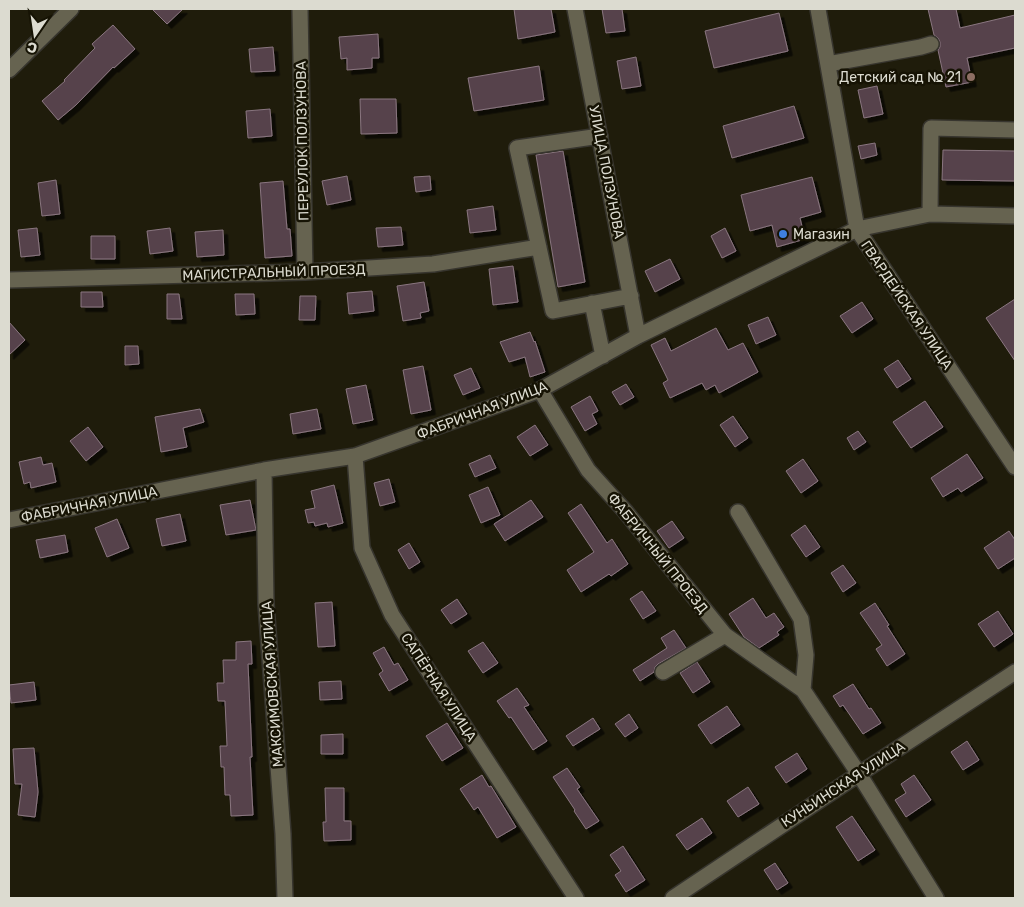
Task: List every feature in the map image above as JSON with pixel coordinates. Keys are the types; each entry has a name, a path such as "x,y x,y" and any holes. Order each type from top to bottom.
{"street":[{"path":"9,70 71,9"},
{"name":"ПЕРЕУЛОК ПОЛЗУНОВА","path":"300,9 305,272"},
{"name":"УЛИЦА ПОЛЗУНОВА","path":"575,9 638,336"},
{"name":"ГВАРДЕЙСКАЯ УЛИЦА","path":"818,9 856,229 1014,464"},
{"path":"828,64 931,44"},
{"path":"930,214 931,128 1015,130"},
{"path":"600,136 517,148 553,311 631,296"},
{"name":"ФАБРИЧНАЯ УЛИЦА","path":"9,520 264,470 355,456 540,390 638,336 856,229 930,214 1015,216"},
{"name":"МАГИСТРАЛЬНЫЙ ПРОЕЗД","path":"9,280 305,272 433,264 539,247"},
{"path":"592,303 603,356"},
{"name":"ФАБРИЧНЫЙ ПРОЕЗД","path":"540,390 588,470 625,511 725,635 803,690"},
{"name":"САПЁРНАЯ УЛИЦА","path":"355,456 362,548 392,615 576,898"},
{"name":"МАКСИМОВСКАЯ УЛИЦА","path":"264,470 266,604 283,834 284,898"},
{"path":"738,512 801,619 806,656 803,690 859,774 936,898"},
{"path":"663,672 725,635"},
{"name":"КУНЬИНСКАЯ УЛИЦА","path":"673,898 1015,672"}],"building":[{"path":"152,9 183,9 167,24"},
{"path":"514,9 551,9 555,32 518,39"},
{"path":"602,9 622,9 625,31 606,33"},
{"path":"928,9 956,9 960,28 1015,15 1015,48 967,58 972,82 946,87 938,50 940,42 934,35"},
{"path":"779,13 788,51 714,68 705,31"},
{"path":"113,25 135,49 113,67 76,105 58,120 42,101 65,81 95,48 92,44"},
{"path":"378,34 379,58 372,58 372,68 347,70 347,58 341,59 339,37"},
{"path":"273,47 275,71 251,72 249,49"},
{"path":"636,57 641,86 622,89 617,61"},
{"path":"539,66 544,100 474,111 468,78"},
{"path":"877,86 883,114 864,118 858,90"},
{"path":"360,99 396,99 397,133 361,134"},
{"path":"794,106 804,138 732,158 723,126"},
{"path":"270,109 272,136 248,138 246,111"},
{"path":"875,143 877,155 861,159 858,146"},
{"path":"943,150 1015,151 1015,181 942,180"},
{"path":"563,151 585,282 558,287 536,155"},
{"path":"347,176 351,200 327,205 322,181"},
{"path":"430,176 431,190 416,192 414,177"},
{"path":"812,177 821,212 800,218 805,239 777,247 772,225 750,231 741,195"},
{"path":"56,180 60,214 42,216 38,183"},
{"path":"283,181 287,229 290,229 292,256 265,258 260,183"},
{"path":"493,206 496,230 470,233 467,210"},
{"path":"401,227 403,245 378,247 376,228"},
{"path":"37,228 40,255 21,257 18,230"},
{"path":"170,228 173,251 150,254 147,231"},
{"path":"725,228 736,251 722,258 711,236"},
{"path":"223,230 224,255 197,257 195,232"},
{"path":"91,236 115,236 115,259 91,259"},
{"path":"670,259 680,279 655,292 645,271"},
{"path":"513,266 518,302 493,305 489,269"},
{"path":"424,282 429,311 420,313 421,318 403,321 397,286"},
{"path":"372,291 374,311 349,314 347,293"},
{"path":"81,292 102,292 103,307 81,307"},
{"path":"167,294 179,294 182,319 167,319"},
{"path":"235,294 254,294 255,314 236,315"},
{"path":"300,296 316,296 315,320 299,320"},
{"path":"1015,299 1015,361 986,318"},
{"path":"862,302 873,319 852,333 840,316"},
{"path":"768,317 776,335 756,344 748,325"},
{"path":"9,322 25,340 9,355"},
{"path":"716,328 728,350 743,343 758,372 719,393 715,385 706,390 702,383 670,398 663,383 668,380 651,345 665,338 671,351"},
{"path":"530,332 535,341 545,372 530,377 525,357 509,362 500,342"},
{"path":"125,346 138,346 139,364 125,365"},
{"path":"898,360 911,379 897,388 884,369"},
{"path":"423,366 431,410 411,414 403,370"},
{"path":"471,368 480,388 463,395 454,375"},
{"path":"626,384 634,397 620,405 612,392"},
{"path":"366,385 373,420 353,424 346,389"},
{"path":"590,396 598,411 592,414 597,424 585,431 571,407"},
{"path":"925,401 943,427 911,448 893,422"},
{"path":"200,409 204,422 183,428 187,447 161,452 155,417"},
{"path":"317,409 321,429 293,434 290,414"},
{"path":"733,416 748,438 735,447 720,425"},
{"path":"535,425 548,445 530,456 517,437"},
{"path":"88,427 103,447 86,461 70,441"},
{"path":"858,431 866,442 854,450 847,438"},
{"path":"967,454 983,478 961,492 958,488 943,497 931,478"},
{"path":"490,455 496,468 475,477 469,464"},
{"path":"41,457 43,465 52,463 56,482 31,488 30,482 24,484 19,462"},
{"path":"803,459 818,481 801,493 786,471"},
{"path":"389,479 395,502 380,506 374,483"},
{"path":"334,485 343,523 328,527 327,523 315,526 314,522 308,523 305,510 315,508 311,491"},
{"path":"488,487 500,515 481,523 469,495"},
{"path":"250,500 256,530 226,535 220,505"},
{"path":"531,500 543,517 505,541 494,524"},
{"path":"581,504 607,543 612,539 628,564 611,576 609,574 581,592 567,570 594,552 568,513"},
{"path":"180,514 186,541 162,546 156,519"},
{"path":"117,519 129,548 107,557 95,528"},
{"path":"672,521 684,538 669,548 657,531"},
{"path":"805,525 820,547 806,557 791,535"},
{"path":"1009,531 1015,540 1015,558 998,569 984,548"},
{"path":"65,535 68,552 40,558 36,540"},
{"path":"409,543 420,562 409,569 398,550"},
{"path":"843,565 856,583 843,592 831,573"},
{"path":"642,591 656,611 643,619 630,599"},
{"path":"753,598 766,618 774,613 784,627 777,632 779,635 759,648 744,637 729,614"},
{"path":"457,599 467,614 451,624 441,610"},
{"path":"332,602 335,646 318,647 315,603"},
{"path":"875,603 905,654 887,666 876,649 882,645 860,613"},
{"path":"998,611 1013,634 994,647 978,624"},
{"path":"674,630 686,648 658,664 654,672 640,681 633,670 667,648 661,638"},
{"path":"251,641 252,664 248,664 253,815 231,816 230,795 225,795 224,767 221,767 220,746 227,746 225,701 218,701 217,683 224,683 223,660 236,660 236,642"},
{"path":"483,642 498,663 483,673 468,651"},
{"path":"384,647 394,665 398,663 408,680 389,691 379,674 383,671 373,653"},
{"path":"697,662 710,682 693,693 680,673"},
{"path":"341,681 342,699 320,700 319,682"},
{"path":"34,682 36,700 11,703 9,685"},
{"path":"853,684 869,709 871,708 881,723 863,734 843,705 840,707 833,696"},
{"path":"517,688 529,705 524,707 547,741 533,750 511,717 509,718 497,701"},
{"path":"727,706 740,725 711,744 698,725"},
{"path":"629,714 638,728 625,737 615,724"},
{"path":"593,718 600,729 573,746 566,736"},
{"path":"447,723 463,748 442,761 426,736"},
{"path":"343,734 343,754 321,754 321,735"},
{"path":"967,741 979,760 963,770 951,752"},
{"path":"34,748 38,792 35,817 18,815 22,784 15,784 13,749"},
{"path":"797,753 807,769 786,783 775,767"},
{"path":"567,768 580,787 577,789 599,821 586,829 553,777"},
{"path":"482,775 489,787 491,786 516,827 497,838 478,807 474,810 460,789"},
{"path":"914,775 931,800 906,817 895,800 906,793 901,784"},
{"path":"748,787 759,804 738,817 727,801"},
{"path":"325,788 344,788 344,821 351,821 351,840 324,841 323,822 326,822"},
{"path":"852,816 875,850 858,861 836,827"},
{"path":"702,818 712,833 687,850 676,835"},
{"path":"623,846 645,880 626,892 615,875 621,871 610,855"},
{"path":"775,863 788,883 777,890 764,870"}],"place":[{"name":"Детский сад № 21","path":"971,77"},
{"name":"Магазин","path":"783,234"}]}
